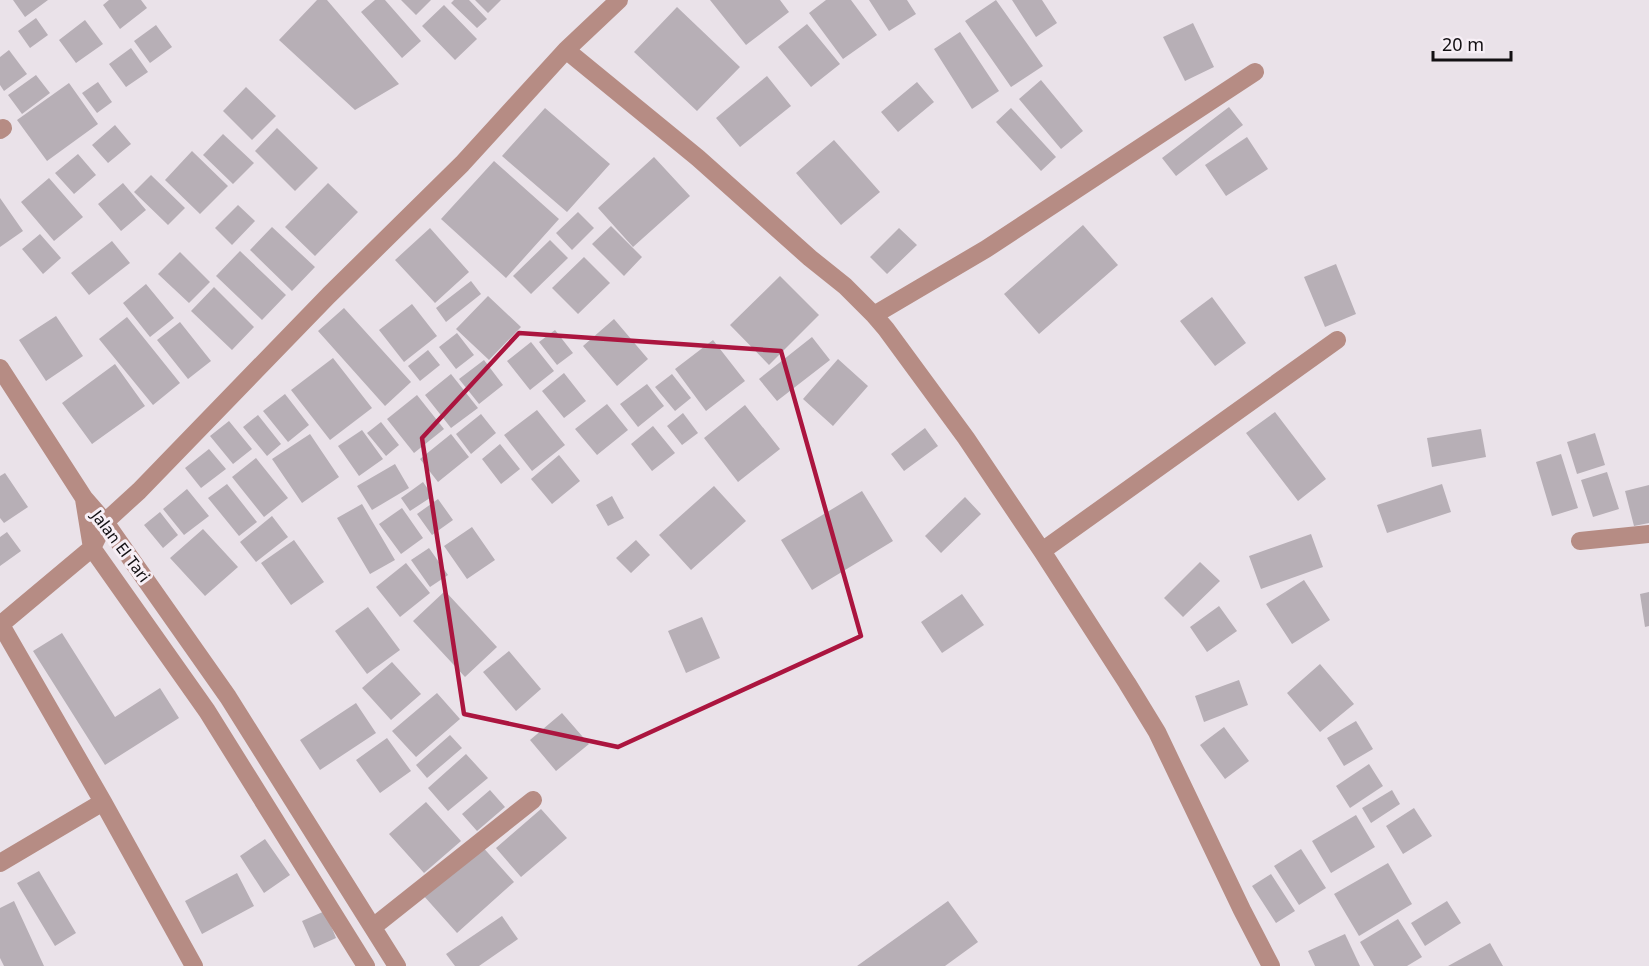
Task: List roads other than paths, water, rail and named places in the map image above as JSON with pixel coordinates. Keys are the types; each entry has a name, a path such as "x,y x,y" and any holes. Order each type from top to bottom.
{"street":[{"path":"194,966 103,802 0,625 92,548 105,522 139,491 329,295 462,164 566,50 619,0"},
{"path":"566,50 698,158 794,244 845,286 886,329 966,438 1042,551 1157,732 1271,966"},
{"path":"874,315 986,249 1255,72"},
{"path":"1042,551 1337,340"},
{"path":"0,368 84,498"},
{"name":"Jalan El Tari","path":"84,498 105,522 228,696 397,966"},
{"name":"Jalan El Tari","path":"84,498 92,548 207,711 366,966"},
{"path":"1580,541 1649,534"},
{"path":"373,927 533,800"},
{"path":"0,863 103,802"}]}
